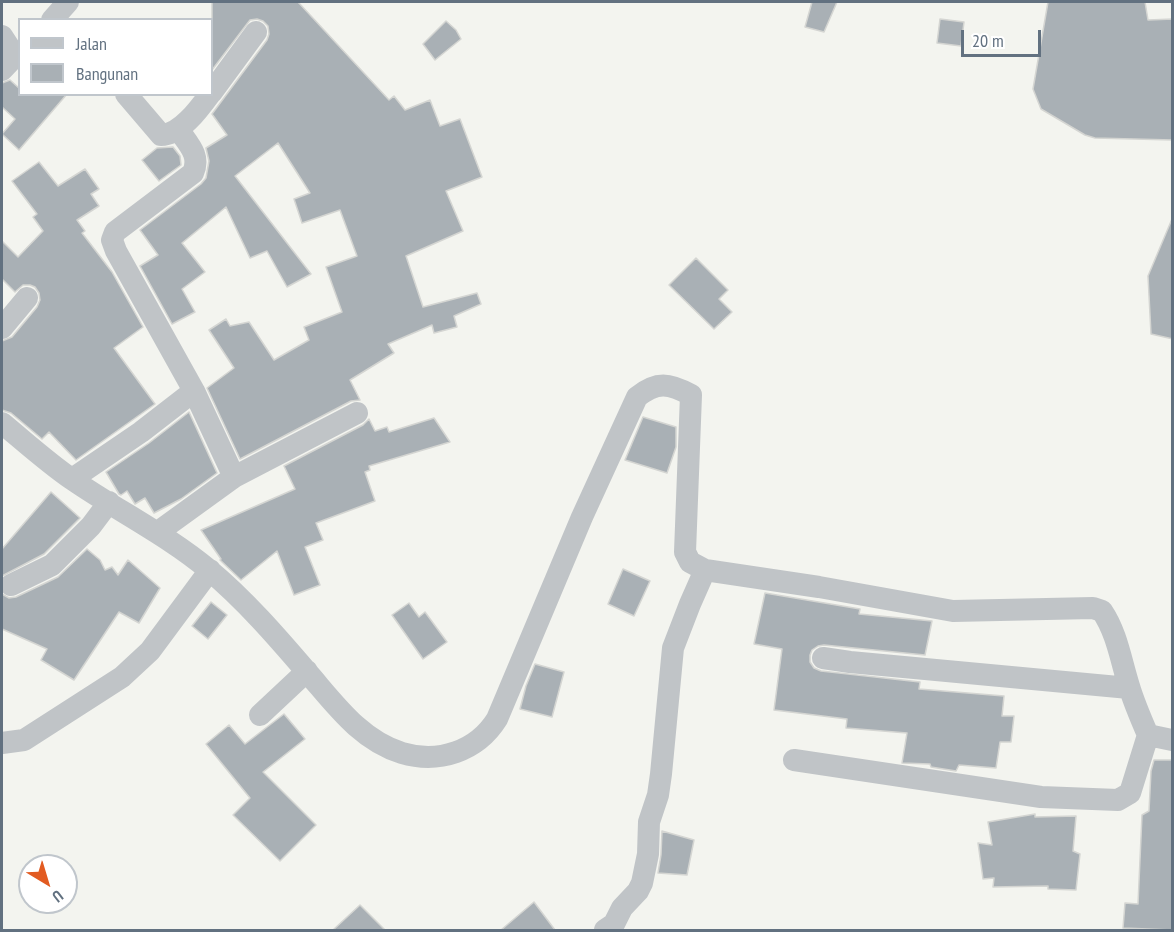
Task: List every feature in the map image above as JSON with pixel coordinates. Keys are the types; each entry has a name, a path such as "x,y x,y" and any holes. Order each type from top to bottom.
{"street":[{"path":"213,90 256,32"},
{"path":"2,36 12,59"},
{"path":"128,96 161,135 168,135 178,129 208,96"},
{"path":"178,129 195,154 197,164 193,173 114,232 112,240 194,391 234,477"},
{"path":"2,328 27,298"},
{"path":"2,423 72,479 158,532 210,570 266,625 346,717 369,738 402,753 427,757 461,751 479,742 490,731 637,397 646,390 668,385 691,395 686,552 690,562 705,570 819,587 953,611 1093,608 1102,610 1107,618 1129,688 1148,735 1130,793 1118,800 1041,797 794,760"},
{"path":"72,479 141,432 194,391"},
{"path":"158,532 234,477 357,413"},
{"path":"11,585 52,565 92,525 109,502"},
{"path":"2,743 24,740 122,677 150,651 210,570"},
{"path":"605,930 614,924 622,908 638,891 642,883 648,854 649,822 658,795 661,774 673,648 705,570"},
{"path":"823,658 1129,688"},
{"path":"260,715 306,671"},
{"path":"1148,735 1173,740"}],"building":[{"path":"212,2 298,2 389,100 394,96 405,110 430,100 440,126 460,119 482,177 446,191 463,231 406,256 423,307 477,293 481,304 454,316 457,327 434,333 432,325 388,344 394,353 350,380 360,400 351,401 240,459 207,388 234,368 209,330 226,319 230,326 249,322 274,360 309,340 304,327 342,312 326,267 357,256 340,210 302,223 294,199 310,193 278,143 235,176 311,274 287,287 267,251 250,258 226,207 182,243 205,272 182,289 195,312 172,324 140,266 158,255 140,230 206,178 209,161 206,148 227,135 212,114 267,40 269,34 268,26 263,21 250,20 213,69"},
{"path":"812,2 837,2 824,32 805,27"},
{"path":"1048,2 1145,2 1148,20 1173,19 1173,140 1095,138 1085,135 1041,109 1033,89"},
{"path":"940,19 964,22 961,46 937,43"},
{"path":"446,21 456,30 461,39 435,60 423,44"},
{"path":"10,80 18,87 18,96 65,96 19,150 2,134 15,119 2,107 2,83"},
{"path":"173,147 180,156 181,165 159,181 142,160 157,148"},
{"path":"39,162 58,186 85,169 99,189 91,194 99,206 77,220 85,231 82,233 112,272 143,327 114,348 155,404 76,460 49,432 42,439 11,413 2,410 2,341 12,337 37,307 40,300 35,287 23,285 15,292 2,279 2,241 18,257 43,231 33,217 37,214 12,181"},
{"path":"1172,219 1173,339 1151,334 1148,276"},
{"path":"696,258 728,290 719,299 732,312 714,329 669,285"},
{"path":"189,412 217,473 181,499 154,513 145,498 135,504 127,491 119,494 106,472"},
{"path":"643,417 676,427 676,447 667,473 625,460"},
{"path":"434,418 450,442 369,466 370,470 365,472 375,501 316,523 323,540 305,547 320,585 294,595 277,551 241,580 220,560 201,530 295,489 284,466 363,425 369,419 375,431 387,427 389,432"},
{"path":"51,492 80,518 44,554 2,576 2,549"},
{"path":"87,549 100,560 105,570 112,567 118,575 128,560 160,588 139,623 119,612 74,680 41,660 47,649 2,629 2,594 9,598 16,597 58,577"},
{"path":"623,569 650,581 634,616 608,604"},
{"path":"765,593 860,609 859,614 932,621 925,655 824,645 812,650 810,662 814,668 821,671 920,682 919,689 1004,696 1002,716 1014,716 1011,742 1000,742 996,768 959,765 956,771 931,767 930,764 902,763 907,733 846,728 847,719 774,710 782,649 754,644"},
{"path":"211,602 227,615 208,639 192,626"},
{"path":"409,603 419,617 425,612 447,642 423,659 392,615"},
{"path":"535,664 564,672 552,717 520,709"},
{"path":"284,714 305,739 263,772 316,825 280,861 233,815 250,798 206,744 229,725 245,744"},
{"path":"1154,760 1173,760 1173,930 1123,928 1125,903 1138,904 1142,815 1149,811 1151,771"},
{"path":"1035,814 1035,817 1076,816 1073,851 1080,854 1076,890 1048,889 1048,886 993,887 994,878 983,879 978,843 992,845 988,822"},
{"path":"662,831 694,840 687,875 658,873"},
{"path":"534,902 555,930 501,930"},
{"path":"360,905 385,930 333,930"}]}
